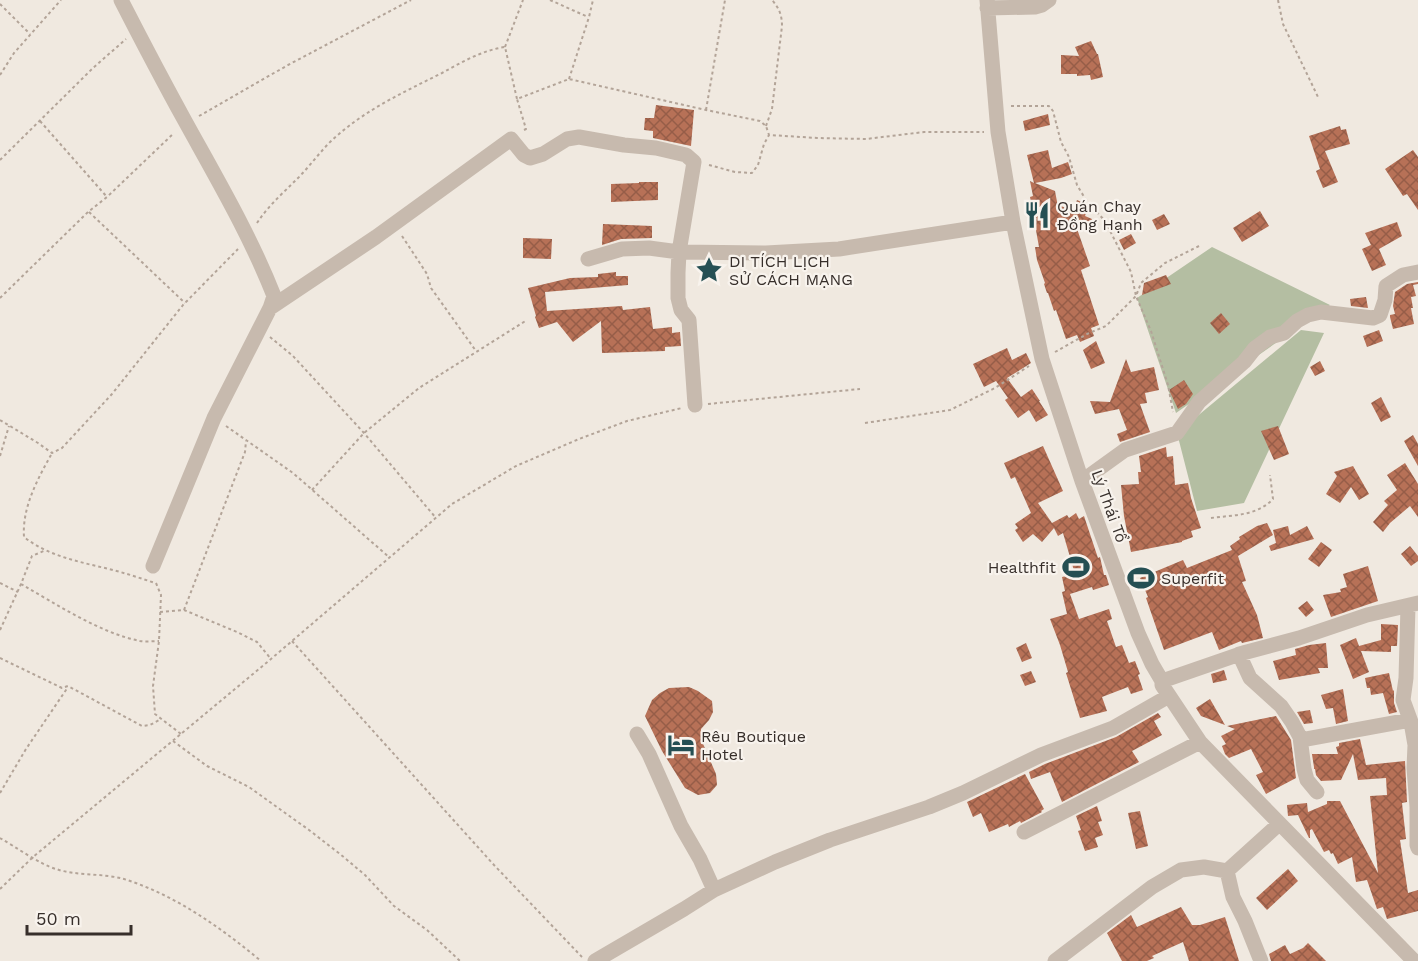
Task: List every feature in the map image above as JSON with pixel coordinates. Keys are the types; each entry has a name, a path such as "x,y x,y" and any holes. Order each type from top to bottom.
{"street":[{"path":"121,0 214,172 274,296 214,418 153,566"},
{"path":"987,4 1035,7 1049,0"},
{"name":"Lý Thái Tổ","path":"987,4 998,132 1013,222 1042,358 1082,481 1138,633 1162,685 1200,742 1414,961"},
{"path":"270,308 322,274 511,139 524,155 530,158 543,154 567,139 579,137 656,148 686,155 694,162 679,252 678,298 681,310 689,320 695,405"},
{"path":"588,259 622,249 766,253 839,249 1013,222"},
{"path":"1082,481 1125,450 1177,433 1199,402 1244,362 1255,348 1270,337 1284,333 1308,315 1321,312 1373,318 1380,315 1385,300 1386,286 1403,275 1418,272"},
{"path":"1162,681 1239,654 1299,638 1367,615 1413,604 1403,700 1413,720 1418,848"},
{"path":"1239,654 1250,678 1281,706 1292,722 1301,740 1307,780 1317,792"},
{"path":"595,961 714,890 830,840 938,804 1041,755 1113,728 1169,696"},
{"path":"1301,740 1413,720"},
{"path":"637,734 649,754 681,826 714,890"},
{"path":"1024,832 1200,742"},
{"path":"1227,871 1279,824"},
{"path":"1055,961 1152,887 1181,870 1204,867 1227,871"},
{"path":"1227,871 1233,897 1261,961"}],"path":[{"path":"0,75 14,53 61,0"},
{"path":"0,298 88,212 186,123 288,65 411,0"},
{"path":"506,47 523,0"},
{"path":"550,0 589,17"},
{"path":"569,79 593,0"},
{"path":"706,110 724,0"},
{"path":"766,126 772,109 782,26 782,16 772,0"},
{"path":"1278,0 1283,24 1318,98"},
{"path":"0,4 30,34"},
{"path":"0,160 93,68 137,30"},
{"path":"511,139 526,129 517,99 569,79 760,120 770,135"},
{"path":"996,106 1041,105 1048,106 1053,111 1061,142 1069,158 1077,185 1086,200 1106,221 1131,272 1136,296 1151,331 1168,385 1177,433"},
{"path":"40,120 107,197"},
{"path":"770,135 866,139 924,132 998,132"},
{"path":"694,162 735,172 752,172 758,165 764,144 770,135"},
{"path":"88,212 185,303"},
{"path":"394,223 427,274 431,288 476,351"},
{"path":"865,423 950,410 995,388 1042,358 1106,326 1136,296 1141,284 1165,263 1199,246"},
{"path":"312,490 364,434 419,388 527,320"},
{"path":"261,326 274,341 293,356 436,518"},
{"path":"0,889 33,857 271,659 452,504 516,466 627,421 695,405 860,389"},
{"path":"214,418 293,473 390,558"},
{"path":"0,456 9,426"},
{"path":"184,610 245,452 246,440"},
{"path":"52,453 29,500 23,526 24,537 61,557 155,583"},
{"path":"1211,518 1244,515 1267,505 1273,499 1270,475"},
{"path":"0,630 32,556 46,550"},
{"path":"153,566 155,583 161,595 159,641 153,686 155,714 181,734"},
{"path":"0,583 18,592"},
{"path":"21,584 87,621 120,635 142,641 159,641"},
{"path":"160,612 184,610 257,642 271,659"},
{"path":"292,641 494,865 586,961"},
{"path":"0,658 62,688 68,686 142,726 150,725 160,719"},
{"path":"0,793 68,686"},
{"path":"172,741 207,766 249,786 340,854 365,875 394,906 427,930 460,961"},
{"path":"0,838 57,870 122,878 160,892 210,922 261,961"}],"green space":[{"path":"1212,247 1330,305 1176,413 1137,298"},
{"path":"1301,330 1324,333 1244,503 1197,511 1177,433"}],"building":[{"path":"1091,41 1098,54 1103,77 1091,80 1090,75 1061,74 1061,55 1079,56 1075,47"},
{"path":"656,105 694,110 691,146 653,138 653,131 644,130 645,118 654,118"},
{"path":"1048,114 1050,125 1025,131 1023,121"},
{"path":"1340,126 1341,130 1346,129 1350,144 1325,151 1338,182 1323,188 1316,171 1320,169 1309,136"},
{"path":"1048,150 1052,168 1068,162 1072,174 1035,183 1055,191 1058,207 1073,211 1077,200 1089,205 1085,216 1092,219 1088,229 1075,223 1090,266 1081,270 1099,325 1091,328 1094,336 1080,342 1077,335 1066,339 1056,310 1054,311 1047,293 1037,260 1035,247 1039,247 1030,197 1033,196 1030,181 1034,183 1027,155"},
{"path":"1413,150 1418,157 1418,210 1407,194 1403,196 1385,169"},
{"path":"658,182 658,200 611,202 611,184"},
{"path":"1260,211 1269,226 1242,242 1233,228"},
{"path":"1164,214 1170,224 1157,230 1152,220"},
{"path":"1397,222 1402,236 1379,249 1386,265 1372,271 1362,249 1371,245 1365,233"},
{"path":"603,224 652,226 652,238 621,239 602,245"},
{"path":"1131,234 1136,243 1124,250 1119,240"},
{"path":"523,238 552,239 551,259 523,258"},
{"path":"616,272 616,276 628,276 628,285 545,292 547,311 622,306 623,310 650,307 653,329 672,327 672,333 680,332 681,346 665,347 665,351 602,353 601,321 573,342 557,322 539,328 528,288 570,278 598,277 598,274"},
{"path":"1166,275 1171,284 1142,295 1144,283"},
{"path":"1418,282 1413,285 1416,296 1411,297 1414,324 1393,329 1390,315 1395,314 1393,306 1395,292 1407,284"},
{"path":"1366,297 1368,308 1351,306 1350,299"},
{"path":"1221,313 1230,324 1219,334 1210,323"},
{"path":"1379,330 1383,341 1367,347 1363,336"},
{"path":"1096,341 1105,363 1091,369 1083,350"},
{"path":"1007,348 1012,360 1026,353 1031,363 1007,378 1021,397 1032,389 1040,401 1048,415 1036,422 1029,410 1018,418 1005,400 1008,398 996,381 984,387 973,364"},
{"path":"1126,359 1131,372 1154,367 1159,390 1145,393 1147,403 1140,404 1150,432 1120,442 1117,434 1127,430 1119,409 1095,414 1090,401 1110,402"},
{"path":"1320,361 1325,371 1315,376 1310,367"},
{"path":"1184,380 1193,394 1186,404 1178,409 1169,390"},
{"path":"1381,397 1391,417 1381,422 1371,403"},
{"path":"1278,426 1289,454 1274,460 1261,431"},
{"path":"1413,435 1418,444 1418,466 1404,441"},
{"path":"1043,446 1063,491 1038,503 1052,523 1067,515 1069,518 1076,513 1079,519 1084,516 1109,585 1093,590 1092,587 1070,594 1079,619 1109,609 1112,619 1107,621 1116,647 1122,645 1129,663 1135,661 1143,690 1131,694 1128,687 1102,697 1107,711 1080,718 1060,645 1050,619 1067,614 1062,592 1065,591 1062,577 1075,574 1063,533 1058,536 1054,528 1042,542 1033,534 1023,542 1015,530 1018,528 1015,524 1031,513 1015,477 1011,479 1004,463"},
{"path":"1166,447 1167,457 1173,456 1175,485 1188,483 1201,528 1191,531 1193,537 1182,542 1131,552 1121,485 1139,484 1138,472 1141,472 1139,456"},
{"path":"1405,463 1418,484 1418,517 1410,506 1383,532 1373,522 1388,505 1384,501 1397,490 1387,475"},
{"path":"1353,466 1369,494 1359,500 1351,487 1340,503 1326,494 1337,476 1334,472"},
{"path":"1267,523 1273,535 1238,556 1246,581 1242,582 1257,615 1263,638 1242,643 1241,641 1219,650 1212,632 1164,650 1140,578 1183,560 1187,568 1232,550 1230,546 1240,539 1239,537"},
{"path":"1288,526 1290,535 1307,526 1314,539 1271,551 1269,546 1276,543 1273,530"},
{"path":"1321,542 1332,550 1319,567 1308,559"},
{"path":"1410,546 1418,556 1418,561 1411,566 1401,554"},
{"path":"1368,566 1378,601 1331,617 1323,595 1341,592 1340,589 1347,587 1343,574"},
{"path":"1307,601 1314,610 1306,617 1298,608"},
{"path":"1381,624 1398,625 1397,646 1391,646 1391,652 1361,651 1369,672 1353,679 1340,645 1356,638 1359,646 1381,640"},
{"path":"1026,643 1032,658 1022,662 1016,648"},
{"path":"1326,643 1328,668 1318,668 1320,673 1279,680 1273,661 1296,655 1295,649"},
{"path":"1224,670 1227,680 1213,683 1211,674"},
{"path":"1031,671 1036,682 1025,686 1020,675"},
{"path":"1389,673 1397,712 1389,714 1383,693 1371,695 1365,678"},
{"name":"Rêu Boutique Hotel","path":"689,687 712,701 713,712 701,729 701,739 716,774 717,785 710,793 698,795 685,788 662,751 645,716 652,700 660,693 669,688"},
{"path":"1343,689 1348,721 1336,724 1333,708 1326,709 1321,695"},
{"path":"1210,699 1225,725 1201,716 1196,708"},
{"path":"1310,710 1313,723 1304,724 1297,712"},
{"path":"1158,713 1161,717 1154,721 1162,735 1132,751 1139,762 1062,802 1050,772 1031,779 1029,772 1116,737"},
{"path":"1276,716 1291,740 1296,778 1266,794 1256,775 1263,772 1251,749 1229,758 1222,746 1226,744 1221,736 1235,729 1227,726"},
{"path":"1360,739 1366,765 1405,761 1407,802 1402,803 1406,839 1400,840 1408,893 1418,890 1418,911 1387,919 1383,907 1377,909 1367,880 1356,882 1352,857 1338,864 1333,853 1331,854 1329,850 1324,852 1312,829 1309,838 1298,815 1288,816 1287,805 1307,803 1308,812 1327,804 1327,801 1340,801 1378,873 1370,796 1387,795 1386,778 1358,780 1353,754 1341,780 1321,781 1314,769 1311,748 1312,754 1338,754 1336,747 1339,743"},
{"path":"1025,774 1044,809 1021,823 1020,821 1009,827 1008,824 989,832 981,813 973,817 967,802"},
{"path":"1097,806 1102,821 1098,822 1103,835 1095,838 1098,847 1085,851 1076,816"},
{"path":"1140,811 1148,846 1136,849 1128,813"},
{"path":"1288,869 1298,881 1267,910 1256,898"},
{"path":"1181,907 1192,925 1200,925 1225,917 1239,961 1189,961 1183,942 1152,956 1154,958 1147,961 1122,961 1107,933 1131,915 1137,927"},
{"path":"1308,943 1326,961 1271,961 1269,954 1285,945 1290,954"}],"place":[{"name":"Quán Chay Đồng Hạnh","path":"1037,215"},
{"name":"DI TÍCH LỊCH SỬ CÁCH MẠNG","path":"709,270"},
{"name":"Healthfit","path":"1076,567"},
{"name":"Superfit","path":"1141,578"},
{"name":"Rêu Boutique Hotel","path":"681,745"}]}
